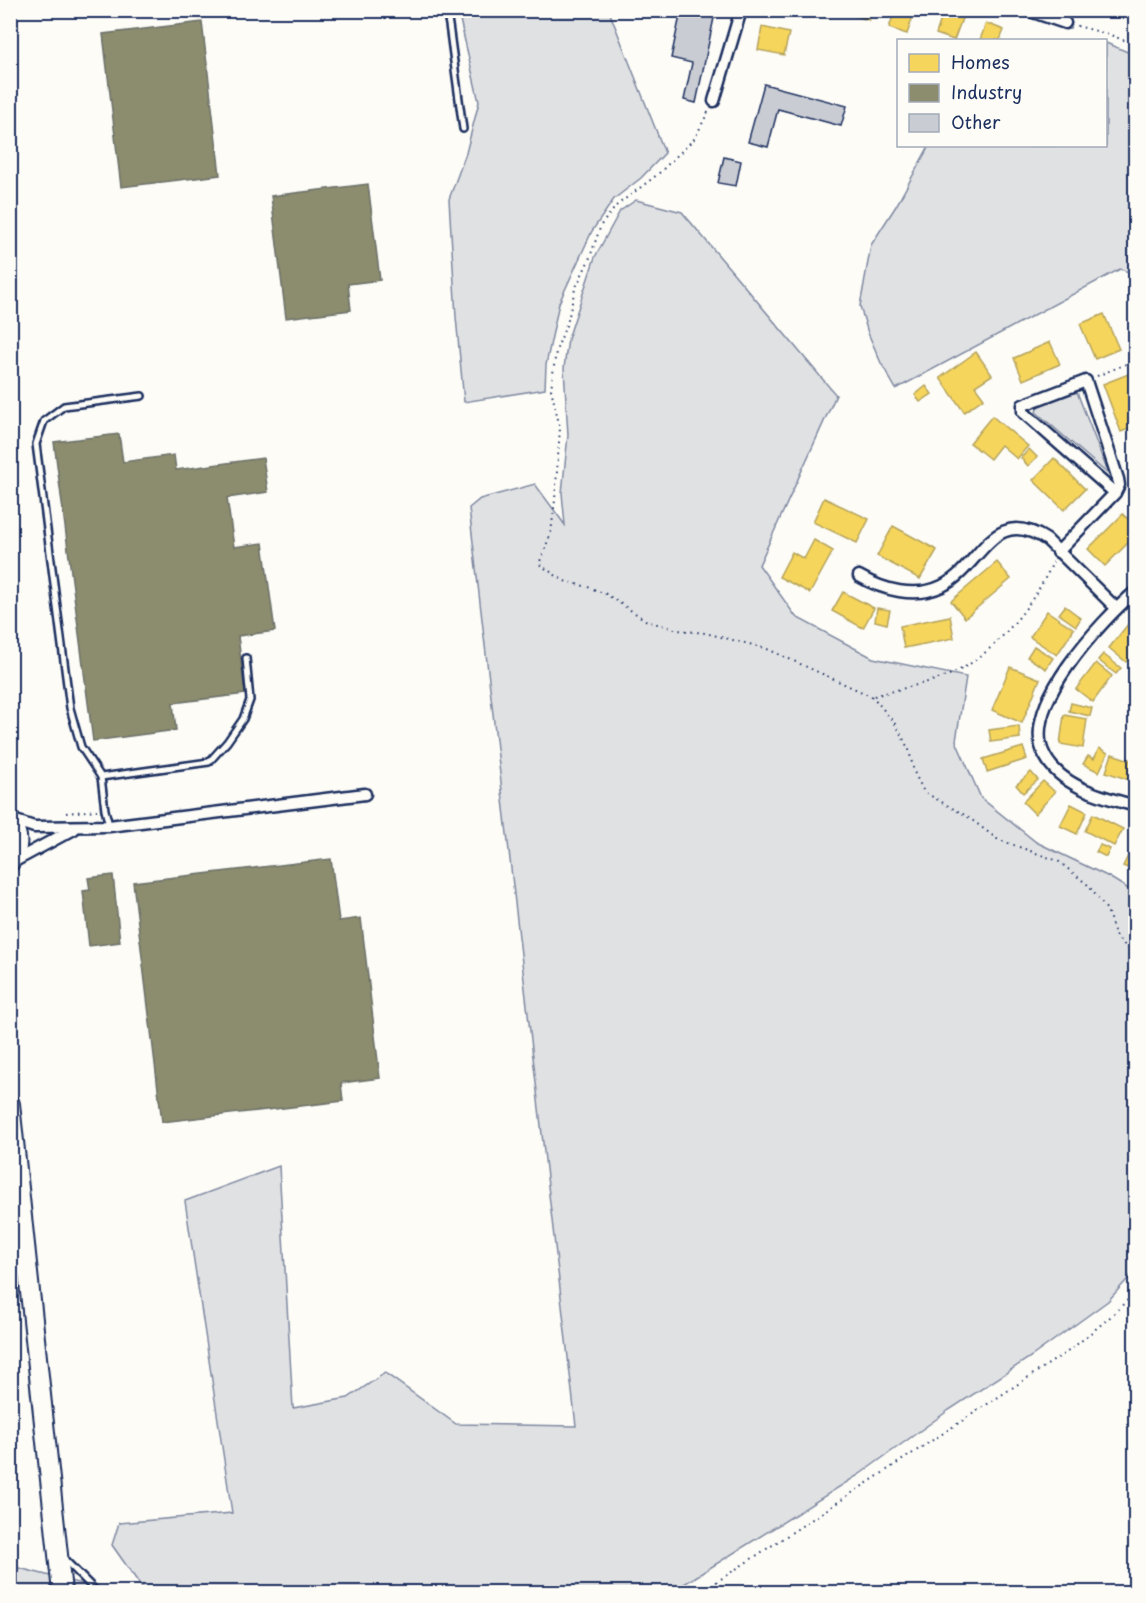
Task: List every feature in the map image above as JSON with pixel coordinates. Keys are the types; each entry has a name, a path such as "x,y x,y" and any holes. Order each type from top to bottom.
{"main road":[{"path":"10,863 16,854 19,841 14,816"},
{"path":"10,1104 62,1593"}],"street":[{"path":"714,101 741,10"},
{"path":"1027,10 1065,23"},
{"path":"1058,552 1115,493 1119,485 1118,479 1086,381 1026,403 1022,408 1023,412 1115,493"},
{"path":"859,576 878,586 907,592 931,591 944,585 999,534 1009,530 1023,529 1035,533 1058,552 1116,608"},
{"path":"1136,591 1116,608 1081,648 1061,678 1049,698 1042,718 1040,740 1045,758 1059,774 1101,797 1136,806"},
{"path":"14,816 34,827 109,826 365,794"},
{"path":"10,863 77,827"}],"lane":[{"path":"446,10 450,25 463,129"},
{"path":"109,826 101,777 81,747 70,708 36,444 44,421 64,406 142,396"},
{"path":"101,777 209,762 243,719 250,700 246,658"},
{"path":"58,1553 97,1593"}],"path":[{"path":"1065,23 1108,34 1136,45"},
{"path":"714,101 695,138 657,175 617,205 601,225 575,289 568,320 556,351 553,370 551,389 560,428 555,500 551,533 539,564 564,581 606,594 646,621 765,648 873,697 896,725 905,741 914,772 924,792 998,838 1058,861 1088,885 1107,910 1116,937 1136,956"},
{"path":"1086,381 1136,360"},
{"path":"873,697 950,674 985,652 1024,610 1044,582 1058,552"},
{"path":"10,794 14,816"},
{"path":"64,814 105,810"},
{"path":"701,1593 1070,1350 1136,1292"}],"shaded area":[{"path":"458,11 609,11 665,153 641,178 614,199 592,231 559,303 546,365 545,389 464,402 449,199 466,153 479,102"},
{"path":"1107,43 1135,55 1135,274 1120,269 896,389 881,363 868,333 860,306 871,245 896,206 928,147 1107,147"},
{"path":"636,200 682,212 836,395 759,565 796,617 873,658 966,677 956,741 981,798 1036,842 1109,877 1135,893 1135,1271 1108,1301 1032,1356 949,1410 860,1474 668,1592 145,1592 112,1545 119,1523 232,1513 185,1201 279,1166 293,1408 348,1398 385,1373 456,1424 576,1426 469,508 480,499 535,484 565,525 562,493 568,435 564,368 568,339 595,257 620,211"},
{"path":"1077,392 1109,475 1036,412 1038,406"},
{"path":"11,1566 113,1592 11,1592"}],"building: Homes":[{"path":"853,10 872,10 869,20 852,15"},
{"path":"895,10 915,10 907,34 889,28"},
{"path":"944,10 963,16 954,39 936,34"},
{"path":"986,23 1004,30 1000,39 980,39"},
{"path":"762,27 789,33 784,55 758,50"},
{"path":"1104,314 1119,349 1095,359 1080,324"},
{"path":"1050,342 1060,364 1023,380 1014,358"},
{"path":"976,352 992,375 975,386 984,398 964,412 940,378"},
{"path":"1136,371 1136,426 1121,432 1103,384"},
{"path":"926,386 932,394 920,402 915,395"},
{"path":"992,416 1028,446 1017,459 1001,445 990,459 970,443"},
{"path":"1029,449 1037,457 1028,466 1021,458"},
{"path":"1054,458 1085,489 1064,510 1033,480"},
{"path":"824,498 869,519 857,543 813,522"},
{"path":"1123,514 1136,527 1136,535 1105,566 1088,549"},
{"path":"893,526 937,550 920,579 877,556"},
{"path":"814,540 833,551 810,593 779,577 792,552 804,559"},
{"path":"997,562 1011,579 965,618 951,601"},
{"path":"843,592 874,608 863,628 832,611"},
{"path":"1065,606 1081,618 1076,626 1059,614"},
{"path":"877,608 890,610 887,624 875,621"},
{"path":"1047,611 1074,629 1057,655 1030,637"},
{"path":"950,616 954,638 904,648 900,626"},
{"path":"1129,623 1136,628 1136,651 1126,662 1109,648"},
{"path":"1034,646 1053,658 1046,669 1027,657"},
{"path":"1103,654 1121,668 1116,674 1098,660"},
{"path":"1096,663 1112,676 1093,702 1076,689"},
{"path":"1010,667 1040,679 1022,723 992,710"},
{"path":"1071,703 1092,708 1090,716 1069,711"},
{"path":"1064,715 1087,719 1083,748 1060,744"},
{"path":"1019,726 1020,738 991,742 989,730"},
{"path":"1023,747 1027,759 987,772 983,759"},
{"path":"1099,748 1108,753 1099,772 1083,764 1088,756 1094,759"},
{"path":"1112,754 1136,762 1135,782 1106,772"},
{"path":"1031,772 1038,780 1023,793 1016,785"},
{"path":"1043,781 1055,792 1035,814 1023,802"},
{"path":"1071,804 1087,812 1077,834 1060,826"},
{"path":"1093,814 1123,829 1114,846 1085,831"},
{"path":"1100,845 1110,849 1106,857 1096,852"},
{"path":"1128,856 1136,860 1135,871 1123,866"}],"building: Industry":[{"path":"202,22 220,175 121,187 103,34"},
{"path":"368,184 380,280 348,284 351,310 286,318 271,196"},
{"path":"119,434 123,462 174,455 176,470 263,458 268,492 227,498 234,547 263,543 275,631 238,636 245,694 173,703 176,730 93,741 54,442"},
{"path":"331,859 339,921 361,918 380,1078 341,1083 343,1101 162,1122 133,882"},
{"path":"113,875 120,942 89,946 83,891 90,890 88,878"}],"building: Other":[{"path":"681,11 714,18 696,103 684,100 692,63 671,58"},
{"path":"764,84 847,106 841,126 778,109 768,147 748,142"},
{"path":"724,157 741,161 736,186 718,183"}]}
